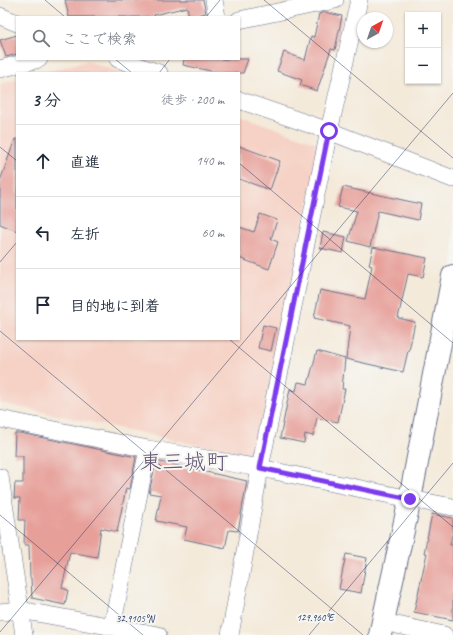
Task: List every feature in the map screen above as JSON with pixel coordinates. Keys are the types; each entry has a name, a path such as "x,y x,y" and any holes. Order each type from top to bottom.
{"street":[{"path":"214,0 217,16"},
{"path":"240,20 335,0"},
{"path":"230,635 260,468 329,131 359,0"},
{"path":"0,16 16,23"},
{"path":"0,69 35,60"},
{"path":"121,60 156,72"},
{"path":"240,100 329,131 453,179"},
{"path":"444,635 382,628 410,499 453,276"},
{"path":"0,419 148,449 260,468 453,507"},
{"path":"112,627 148,449"},
{"path":"0,477 24,635"},
{"path":"0,612 20,610 158,635"}],"shaded area":[{"path":"87,61 117,72 46,72"},
{"path":"16,79 16,340 240,340 240,115 320,144 255,457 0,403 0,84"}],"building":[{"path":"65,0 203,0 206,13 189,16 187,7 154,16 69,16"},
{"path":"324,12 342,16 335,50 331,49 317,91 300,85 302,80 277,71 284,52 305,60 311,36 314,37 319,14"},
{"path":"16,35 16,54 6,57 0,40"},
{"path":"248,59 243,73 215,72 183,65 184,60"},
{"path":"16,139 16,231 0,224 0,181"},
{"path":"240,146 280,161 270,190 240,179"},
{"path":"343,187 421,204 418,220 378,211 370,247 348,241 357,211 338,207"},
{"path":"260,214 277,220 271,239 278,242 269,269 240,258 240,227 254,232"},
{"path":"323,232 346,237 343,253 320,248"},
{"path":"373,247 427,258 423,277 408,274 398,318 415,322 403,372 346,359 350,326 314,318 320,290 365,299 372,266 369,265"},
{"path":"263,325 276,328 271,351 258,348"},
{"path":"317,351 345,359 342,389 345,389 338,422 317,418 313,436 305,434 304,443 280,438 290,389 296,391 298,382 308,384"},
{"path":"15,433 136,457 130,489 126,488 117,532 101,528 97,557 70,552 62,588 68,590 65,605 32,598 29,545 24,545 25,520 19,520 20,498 14,498 15,483 23,483 23,456 14,456"},
{"path":"156,461 247,481 238,531 229,530 225,548 184,539 187,527 156,521 161,495 149,493"},
{"path":"432,514 453,518 453,531 450,545 453,545 453,620 414,612 427,553 424,553"},
{"path":"346,554 367,558 361,593 339,589"}],"district":[{"name":"東三城町","path":"184,461"}],"route":[{"path":"329,131 260,468 410,499"}]}
